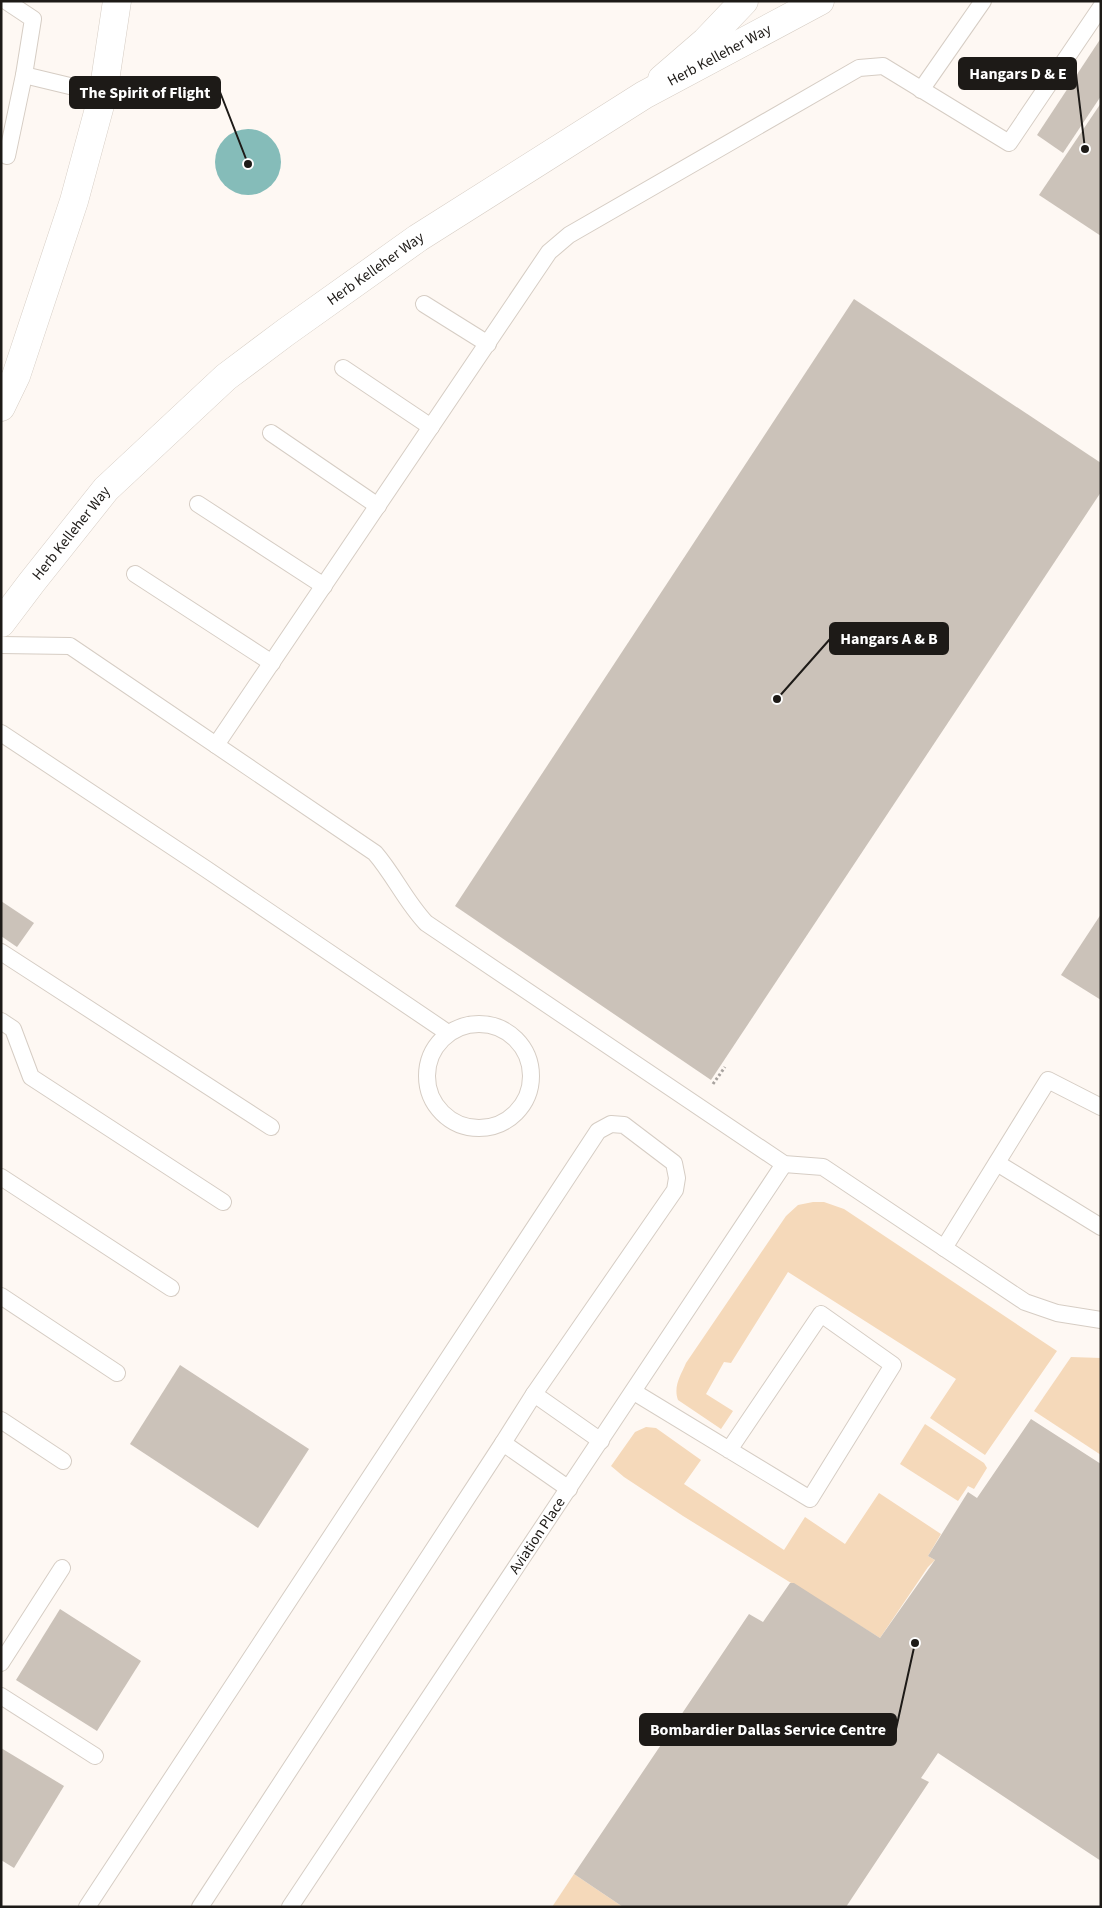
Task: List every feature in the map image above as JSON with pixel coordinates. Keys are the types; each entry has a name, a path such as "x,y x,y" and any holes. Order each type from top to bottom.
{"main road":[{"path":"1,407 16,376 74,201 103,94 117,1"},
{"path":"644,95 706,41 744,1"},
{"name":"Herb Kelleher Way","path":"1,623 106,489 226,377 418,238 644,95 820,2"}],"lane":[{"path":"6,1 33,19 24,75 7,156"},
{"path":"921,90 983,1"},
{"path":"216,745 550,252 568,235 859,68 883,66 1010,143 1101,7"},
{"path":"24,75 103,94"},
{"path":"424,304 488,344"},
{"path":"343,368 431,427"},
{"path":"271,433 378,506"},
{"path":"198,504 324,586"},
{"path":"135,574 272,663"},
{"path":"1,645 70,646 375,853 384,863 416,912 426,923 766,1153 784,1164 823,1167 1025,1302 1057,1313 1101,1320"},
{"path":"1,733 448,1033"},
{"path":"1,952 271,1127"},
{"path":"1,1021 13,1029 31,1077 224,1202"},
{"path":"479,1023 487,1024 510,1033 522,1045 529,1060 531,1076 529,1093 521,1108 509,1119 493,1127 475,1128 457,1124 442,1114 431,1099 426,1081 428,1063 435,1046 448,1033 463,1026 479,1023"},
{"path":"944,1248 1048,1080 1101,1107"},
{"path":"87,1907 598,1132 611,1124 624,1125 674,1163 677,1178 675,1190 534,1394 200,1907"},
{"path":"997,1163 1101,1227"},
{"name":"Aviation Place","path":"290,1907 784,1164"},
{"path":"1,1177 171,1288"},
{"path":"1,1296 118,1373"},
{"path":"634,1392 729,1450 810,1499 893,1365 820,1314 729,1450"},
{"path":"534,1394 601,1441"},
{"path":"1,1420 63,1461"},
{"path":"503,1443 569,1489"},
{"path":"1,1663 62,1568"},
{"path":"1,1696 95,1756"}],"path":[{"path":"711,1087 725,1067"}],"shaded area":[{"path":"824,1202 844,1209 1057,1351 985,1455 930,1418 956,1379 788,1272 731,1363 724,1362 706,1394 733,1411 721,1429 678,1400 677,1385 686,1363 786,1216 798,1205"},
{"path":"1071,1357 1101,1358 1101,1455 1034,1411"},
{"path":"925,1424 984,1463 987,1468 974,1489 968,1486 958,1501 900,1464"},
{"path":"646,1427 656,1428 701,1460 684,1484 784,1550 805,1517 845,1544 879,1493 941,1534 928,1556 935,1560 928,1567 880,1638 683,1516 624,1477 611,1466 635,1432"},
{"path":"574,1874 623,1907 552,1907"}],"water":[{"path":"242,129 254,129 266,134 276,144 281,156 279,175 266,190 254,195 242,195 230,190 220,180 215,168 215,156 220,144 230,134"}],"building":[{"path":"1101,38 1101,96 1063,153 1037,135"},
{"path":"1101,103 1101,236 1039,195"},
{"path":"854,299 1101,463 1101,492 711,1080 455,906"},
{"path":"1,901 34,923 17,947 1,936"},
{"path":"1101,914 1101,1000 1061,975"},
{"path":"180,1365 309,1449 258,1528 130,1444"},
{"path":"1031,1419 1101,1464 1101,1861 938,1753 921,1778 929,1782 846,1907 623,1907 574,1874 749,1614 763,1622 790,1583 794,1583 880,1638 935,1560 928,1556 968,1492 977,1498"},
{"path":"60,1609 141,1661 97,1731 16,1680"},
{"path":"1,1748 64,1786 14,1868 1,1860"}],"place":[{"name":"Hangars D & E","path":"1085,149"},
{"name":"The Spirit of Flight","path":"248,164"},
{"name":"Hangars A & B","path":"777,699"},
{"name":"Bombardier Dallas Service Centre","path":"915,1643"}]}
